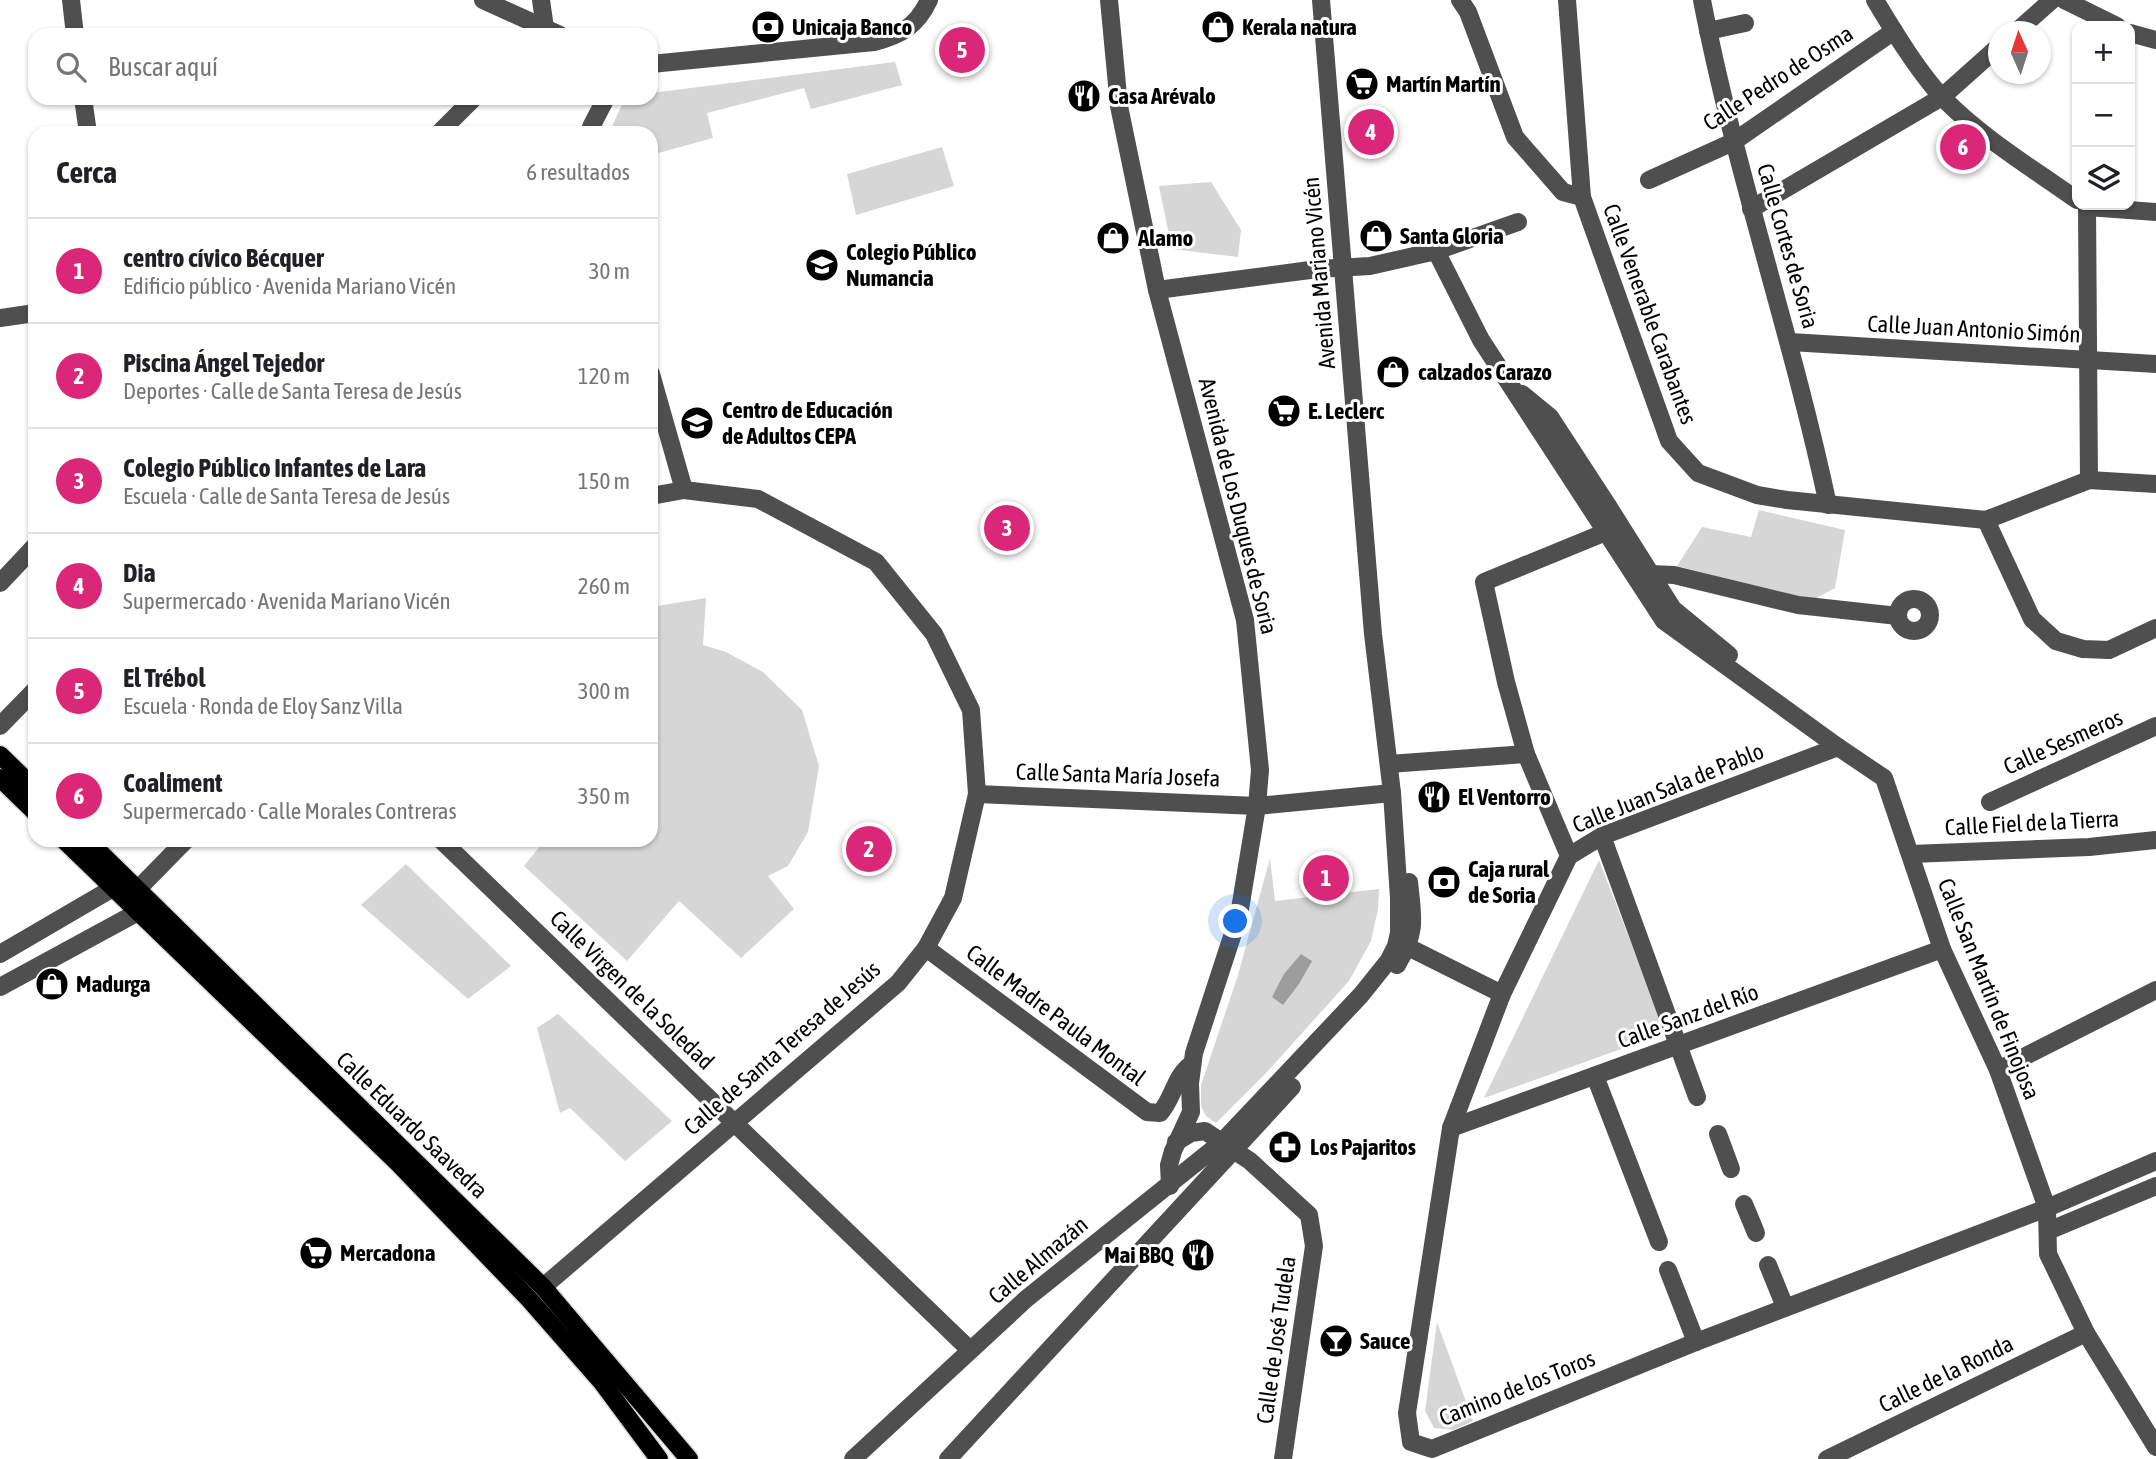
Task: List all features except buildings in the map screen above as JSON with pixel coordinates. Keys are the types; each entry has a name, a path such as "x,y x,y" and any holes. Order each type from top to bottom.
{"main road":[{"path":"0,755 28,782"},
{"path":"0,778 28,805"},
{"name":"Calle Eduardo Saavedra","path":"71,847 398,1163 546,1316 601,1381 659,1459"},
{"name":"Calle Eduardo Saavedra","path":"94,847 543,1287 689,1459"}],"street":[{"path":"71,0 74,28"},
{"path":"483,0 537,28"},
{"path":"541,0 546,28"},
{"path":"658,63 874,42 898,36 923,14 929,0"},
{"name":"Avenida de Los Duques de Soria","path":"1109,0 1119,106 1157,290 1245,620 1260,770 1257,806 1239,915 1192,1064"},
{"name":"Avenida Mariano Vicén","path":"1268,1104 1389,960 1399,933 1392,793 1373,634 1321,0"},
{"name":"Calle Venerable Carabantes","path":"1460,0 1468,12 1515,137 1563,192 1582,197 1669,441 1698,473 1757,495 1828,505 1986,520"},
{"path":"1567,0 1582,197"},
{"name":"Calle Cortes de Soria","path":"1702,0 1733,142 1790,342 1828,505"},
{"path":"1875,0 1942,97 1978,129 2072,196"},
{"path":"2028,21 2052,0"},
{"path":"2064,0 2107,21"},
{"path":"1708,31 1745,23"},
{"name":"Calle Pedro de Osma","path":"1649,180 1733,142 1894,31"},
{"path":"2135,34 2156,40"},
{"path":"1751,209 1942,97 1988,56"},
{"path":"84,105 87,126"},
{"path":"446,126 467,105"},
{"path":"592,126 602,105"},
{"path":"2083,210 2090,480"},
{"path":"2135,210 2156,212"},
{"path":"1157,290 1370,266 1436,251 1518,222"},
{"name":"Calle San Martín de Finojosa","path":"1436,251 1480,340 1664,621 1884,778 1942,949 1998,1070 2047,1208 2048,1254 2085,1333 2156,1447"},
{"path":"0,318 28,314"},
{"name":"Calle Juan Antonio Simón","path":"1790,342 2156,364"},
{"name":"Calle San Martín de Finojosa","path":"1506,380 1550,417 1673,609 1741,664 1755,687"},
{"path":"658,399 684,490"},
{"path":"2156,484 2090,480 1986,520 2032,619 2056,641 2082,649 2109,650 2156,628"},
{"name":"Calle de Santa Teresa de Jesús","path":"543,1287 886,994 926,948 953,898 977,794 971,710 934,634 876,562 758,499 684,490 658,495"},
{"path":"1569,856 1526,754 1506,682 1484,582 1606,532 1608,506"},
{"path":"0,583 28,553"},
{"path":"1651,574 1674,575 1798,606 1898,616"},
{"path":"0,726 28,697"},
{"name":"Calle Sesmeros","path":"1990,802 2156,726"},
{"name":"Calle Juan Sala de Pablo","path":"1492,1019 1569,856 1602,836 1838,747"},
{"path":"1389,764 1526,754"},
{"name":"Avenida Mariano Vicén","path":"1268,1104 1371,1000 1408,947 1413,921 1407,859 1392,793"},
{"name":"Calle Santa María Josefa","path":"977,794 1257,806 1392,793"},
{"path":"1602,836 1697,1097"},
{"name":"Calle Fiel de la Tierra","path":"1911,854 2089,847 2156,840"},
{"path":"137,890 179,847"},
{"name":"Calle Virgen de la Soledad","path":"449,847 970,1350"},
{"path":"0,954 113,888"},
{"path":"0,987 138,912"},
{"path":"1408,947 1502,994"},
{"name":"Calle Madre Paula Montal","path":"926,948 1147,1112 1160,1113 1170,1100 1184,1070 1192,1064"},
{"name":"Calle Sanz del Río","path":"1451,1128 1942,949"},
{"path":"1998,1070 2156,990"},
{"name":"Camino de los Toros","path":"1492,1019 1451,1128 1407,1413 1411,1442 1432,1449 1785,1307 2047,1208 2156,1161"},
{"path":"1170,1186 1169,1165 1176,1142 1190,1119 1192,1064"},
{"path":"1594,1076 1659,1242"},
{"name":"Calle Almazán","path":"948,1459 1268,1104"},
{"path":"1176,1142 1199,1130 1228,1146"},
{"path":"1717,1134 1731,1169"},
{"name":"Calle Almazán","path":"853,1459 1026,1299 1170,1186 1228,1146"},
{"name":"Calle de José Tudela","path":"1228,1146 1251,1161 1309,1216 1314,1246 1283,1459"},
{"path":"2048,1231 2156,1186"},
{"path":"1744,1204 1756,1233"},
{"path":"1768,1265 1785,1307"},
{"path":"1668,1270 1696,1342"},
{"name":"Calle de la Ronda","path":"1827,1459 2085,1333"}],"shaded area":[{"path":"895,62 902,85 811,109 804,88 707,113 713,138 658,153 658,126 612,126 622,105 658,105 658,92"},
{"path":"942,147 954,186 856,215 847,174"},
{"path":"1211,182 1241,230 1238,257 1172,249 1159,186"},
{"path":"1759,510 1845,530 1835,588 1815,599 1796,597 1677,566 1702,527 1751,537"},
{"path":"706,598 703,645 726,652 763,672 802,710 819,766 808,832 788,866 768,876 794,909 741,958 679,901 627,961 524,866 539,847 658,847 658,606"},
{"path":"1270,858 1275,901 1379,889 1378,909 1371,941 1349,981 1267,1072 1216,1123 1206,1116 1201,1106 1201,1085 1238,975"},
{"path":"1599,860 1666,1033 1484,1098"},
{"path":"406,864 511,966 468,999 361,905"},
{"path":"1301,954 1312,961 1283,1005 1272,997 1284,974"},
{"path":"558,1014 672,1121 625,1161 570,1108 560,1113 537,1028"},
{"path":"1437,1322 1473,1421 1454,1430 1434,1428 1425,1411"}],"place":[{"name":"Unicaja Banco","path":"768,27"},
{"name":"Kerala natura","path":"1218,27"},
{"name":"El Trébol","path":"962,50"},
{"name":"Martín Martín","path":"1362,84"},
{"name":"Casa Arévalo","path":"1084,96"},
{"name":"Dia","path":"1371,132"},
{"name":"Coaliment","path":"1963,147"},
{"name":"Santa Gloria","path":"1376,236"},
{"name":"Alamo","path":"1113,238"},
{"name":"Colegio Público Numancia","path":"822,265"},
{"name":"calzados Carazo","path":"1393,372"},
{"name":"E. Leclerc","path":"1284,411"},
{"name":"Centro de Educación de Adultos CEPA","path":"697,423"},
{"name":"Colegio Público Infantes de Lara","path":"1007,528"},
{"name":"El Ventorro","path":"1434,797"},
{"name":"Piscina Ángel Tejedor","path":"869,849"},
{"name":"centro cívico Bécquer","path":"1326,878"},
{"name":"Caja rural de Soria","path":"1444,882"},
{"name":"Madurga","path":"52,984"},
{"name":"Los Pajaritos","path":"1285,1147"},
{"name":"Mercadona","path":"316,1253"},
{"name":"Mai BBQ","path":"1198,1255"},
{"name":"Sauce","path":"1336,1341"}]}
